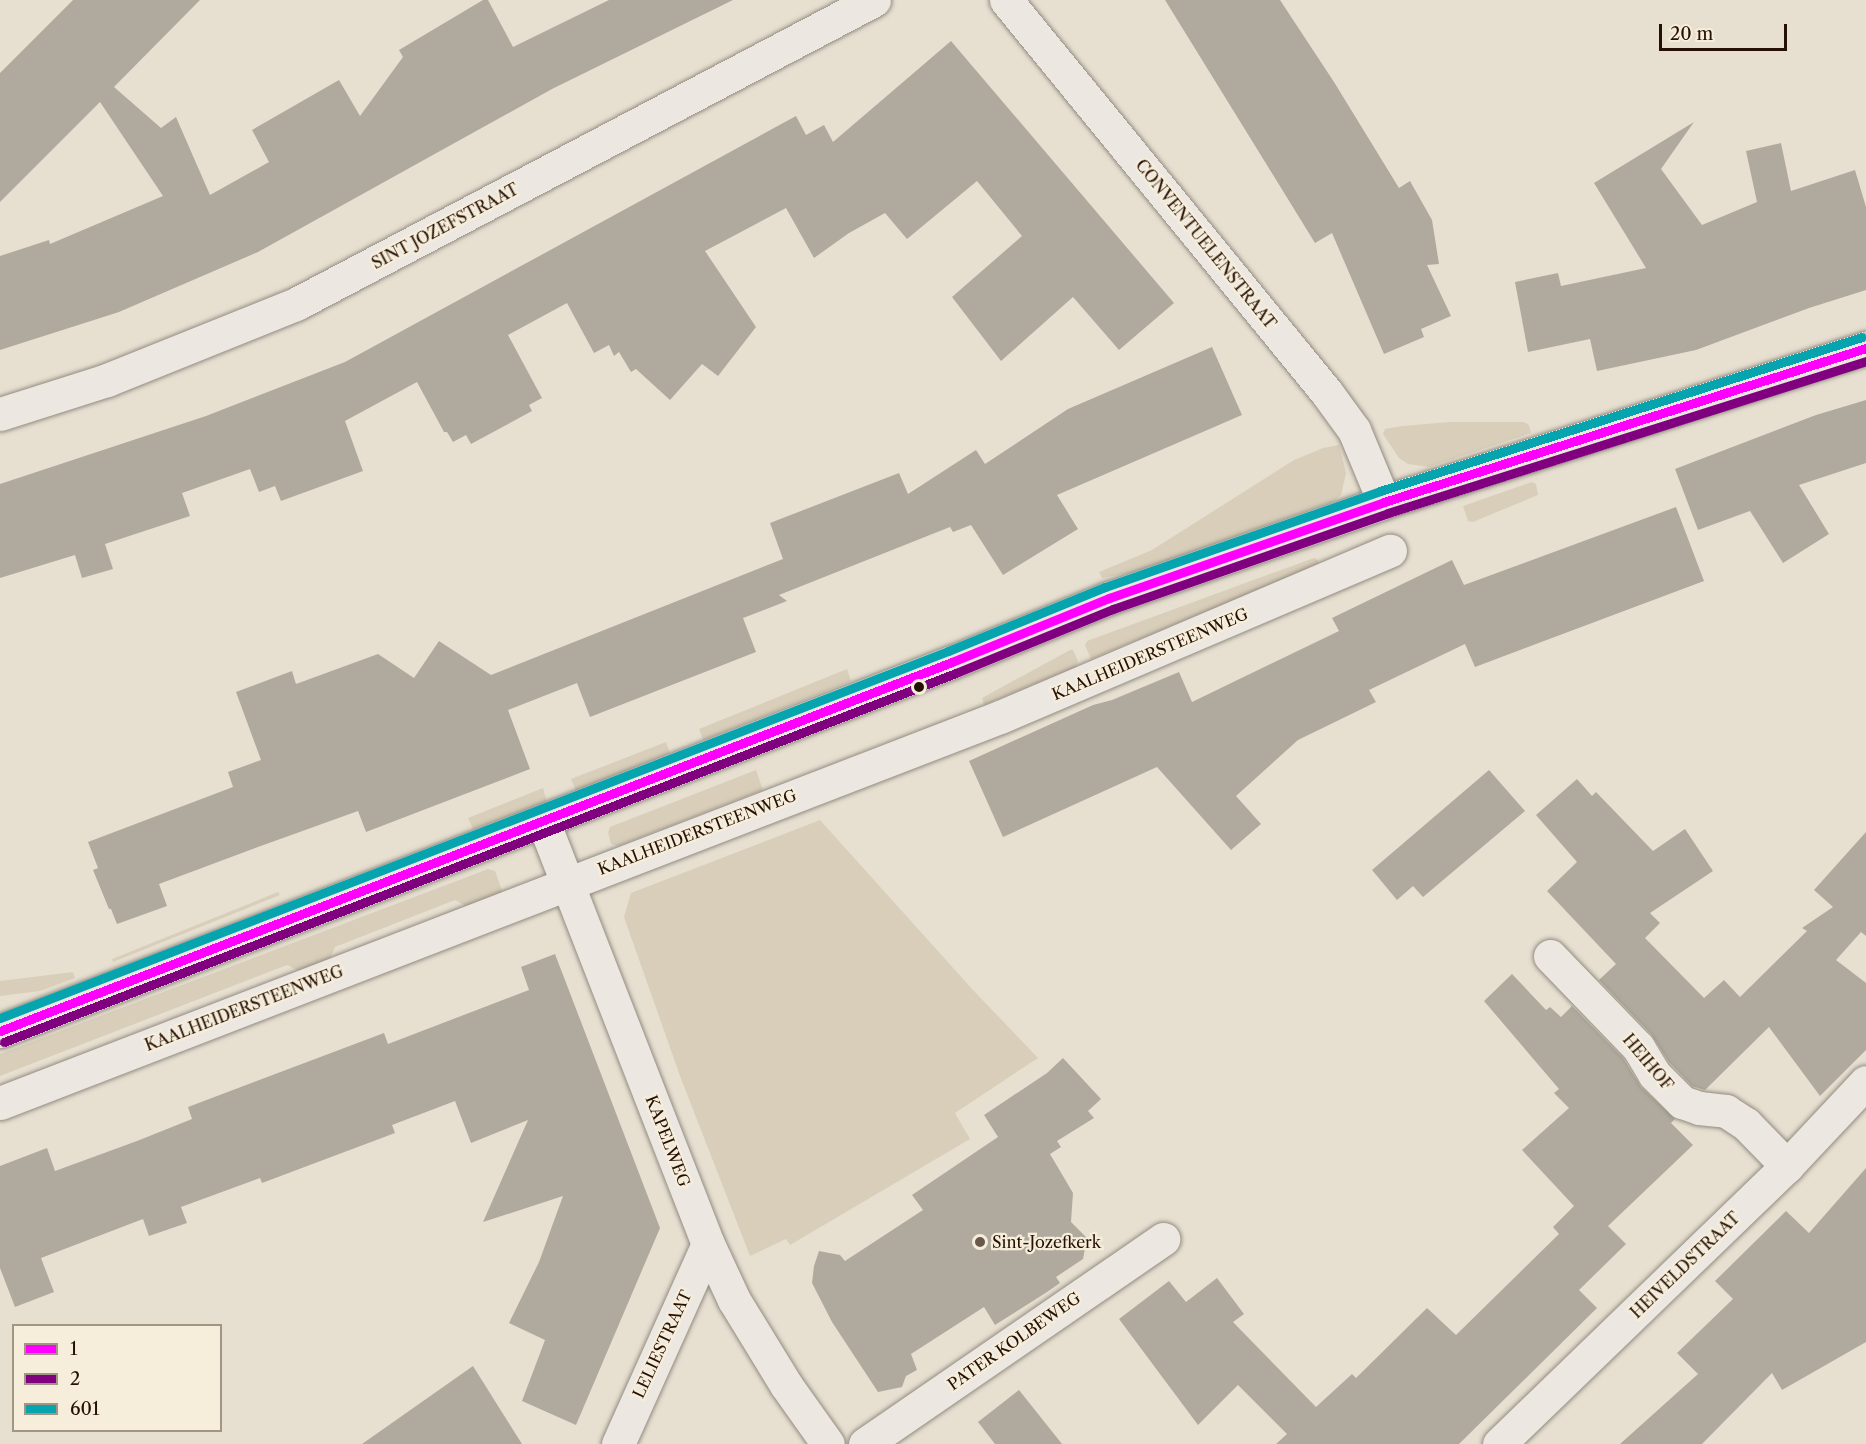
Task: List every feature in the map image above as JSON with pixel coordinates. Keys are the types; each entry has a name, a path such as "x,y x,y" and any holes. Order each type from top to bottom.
{"street":[{"name":"SINT JOZEFSTRAAT","path":"0,414 106,380 296,304 874,0"},
{"name":"CONVENTUELENSTRAAT","path":"1006,0 1327,393 1354,430 1384,502"},
{"path":"0,1031 543,821 1099,602 1384,502 1866,348"},
{"name":"KAALHEIDERSTEENWEG","path":"0,1103 567,882 1000,717 1390,551"},
{"name":"KAPELWEG","path":"543,821 708,1244 734,1300 786,1385 828,1444"},
{"name":"HEIHOF","path":"1550,956 1638,1047 1654,1074 1682,1102 1726,1111 1746,1124 1787,1166"},
{"name":"HEIVELDSTRAAT","path":"1499,1444 1787,1166 1866,1082"},
{"name":"PATER KOLBEWEG","path":"865,1444 1163,1239"},
{"name":"LELIESTRAAT","path":"618,1444 708,1244"}],"shaded area":[{"path":"1450,422 1524,422 1529,425 1531,433 1429,467 1408,464 1399,458 1383,434 1385,429"},
{"path":"1339,445 1346,473 1341,495 1334,501 1135,572 1102,578 1099,572 1152,550 1294,460 1323,448"},
{"path":"1532,482 1536,484 1538,495 1473,522 1468,521 1463,506"},
{"path":"1314,558 1318,560 1319,565 1091,659 1085,645 1087,641"},
{"path":"1073,650 1078,661 1076,667 984,705 982,698"},
{"path":"847,669 851,681 703,740 699,729"},
{"path":"666,742 670,753 576,791 571,779"},
{"path":"756,770 763,790 618,846 611,844 608,832 610,827"},
{"path":"543,788 547,802 473,829 468,818"},
{"path":"820,820 973,990 1038,1058 955,1113 970,1139 790,1245 786,1239 750,1256 680,1076 624,917 631,893"},
{"path":"488,869 495,871 504,896 475,911 455,900 335,947 326,968 308,975 287,965 0,1076 0,1054"},
{"path":"278,892 280,895 113,962 112,959"},
{"path":"73,972 75,978 40,991 0,996 0,981"}],"building":[{"path":"73,0 200,0 114,87 161,128 176,117 210,195 269,162 252,130 339,80 360,116 403,57 399,50 483,0 488,0 513,47 609,0 733,0 552,89 258,252 119,312 0,350 0,256 49,240 50,244 163,196 100,102 0,202 0,73"},
{"path":"1165,0 1280,0 1399,188 1410,181 1432,220 1439,264 1427,265 1451,316 1421,329 1424,337 1384,354 1332,233 1315,243"},
{"path":"951,41 1174,303 1119,350 1073,297 1001,361 952,297 1022,236 977,181 907,239 885,213 849,233 814,258 786,208 705,251 756,327 718,376 702,364 670,400 636,369 631,372 619,352 614,356 609,345 594,353 567,303 508,335 542,398 529,405 532,411 471,444 466,435 453,442 447,432 444,432 417,382 345,421 363,471 281,501 275,486 259,492 250,469 182,493 190,516 105,544 113,569 82,578 75,555 0,578 0,484 206,416 345,362 796,116 806,135 824,125 833,142"},
{"path":"1694,122 1661,169 1702,225 1757,202 1746,151 1781,143 1791,191 1855,170 1866,207 1866,290 1809,308 1696,350 1597,371 1590,339 1528,352 1515,282 1558,273 1561,286 1646,268 1594,183"},
{"path":"1212,347 1242,415 1057,495 1078,529 1003,575 971,525 953,532 950,527 779,595 787,601 743,618 756,652 590,717 577,683 508,710 530,769 366,832 358,811 159,884 167,906 117,924 109,909 93,870 98,868 88,842 233,787 228,772 261,760 236,692 292,671 296,684 378,654 414,678 439,641 491,675 783,559 770,523 899,473 908,494 976,450 985,464 1068,409"},
{"path":"1866,400 1866,463 1799,485 1829,534 1783,563 1750,511 1698,530 1675,469 1816,415"},
{"path":"1676,507 1704,581 1475,667 1465,644 1369,690 1376,702 1298,740 1236,796 1261,824 1231,850 1157,767 1003,837 969,761 1093,705 1112,700 1179,672 1192,702 1339,631 1332,618 1452,560 1464,585"},
{"path":"1489,770 1525,811 1423,897 1413,886 1397,900 1372,870"},
{"path":"1577,779 1592,796 1596,792 1653,851 1685,829 1713,871 1650,913 1660,923 1645,938 1704,998 1724,980 1740,997 1807,931 1802,928 1833,907 1814,890 1866,832 1866,936 1861,932 1836,960 1866,983 1866,1050 1820,1096 1769,1027 1705,1090 1692,1086 1669,1062 1651,1034 1599,980 1616,964 1547,891 1577,862 1536,815"},
{"path":"555,954 660,1228 576,1425 522,1401 545,1340 509,1323 539,1262 563,1196 483,1222 528,1120 471,1143 455,1101 392,1125 395,1133 262,1183 260,1178 181,1207 187,1223 149,1236 143,1219 41,1258 54,1292 15,1307 0,1268 0,1166 47,1148 55,1171 137,1141 192,1119 188,1107 384,1033 388,1044 529,990 521,967"},
{"path":"1512,974 1546,1010 1550,1007 1561,1017 1572,1006 1623,1058 1641,1087 1675,1119 1671,1123 1693,1145 1608,1226 1626,1244 1579,1290 1597,1308 1459,1444 1276,1444 1287,1434 1238,1385 1198,1425 1119,1319 1169,1281 1186,1302 1217,1278 1244,1314 1233,1322 1316,1407 1352,1374 1356,1378 1427,1308 1456,1335 1559,1234 1553,1227 1574,1206 1522,1150 1569,1108 1554,1093 1559,1089 1484,1001"},
{"name":"Sint-Jozefkerk","path":"1063,1058 1101,1099 1088,1111 1094,1118 1057,1141 1061,1147 1050,1154 1073,1193 1071,1222 1087,1238 1083,1259 1056,1277 1060,1283 995,1325 984,1307 911,1354 917,1370 906,1376 902,1387 878,1392 832,1322 812,1283 819,1251 840,1255 845,1261 923,1210 912,1195 998,1137 984,1115 1047,1073"},
{"path":"1866,1168 1866,1342 1782,1390 1772,1373 1702,1444 1620,1444 1698,1374 1677,1353 1733,1299 1715,1281 1786,1211 1809,1233"},
{"path":"473,1366 522,1444 362,1444"},
{"path":"1019,1390 1062,1444 995,1444 978,1422"}],"transit line":[{"name":"601","path":"0,1018 948,651 1105,587 1380,491 1862,337"},
{"name":"1","path":"0,1031 952,662 1109,598 1384,502 1866,348"},
{"name":"2","path":"4,1042 956,673 1113,609 1388,513 1866,361"}],"place":[{"name":"Sint-Jozefkerk","path":"980,1242"}]}
